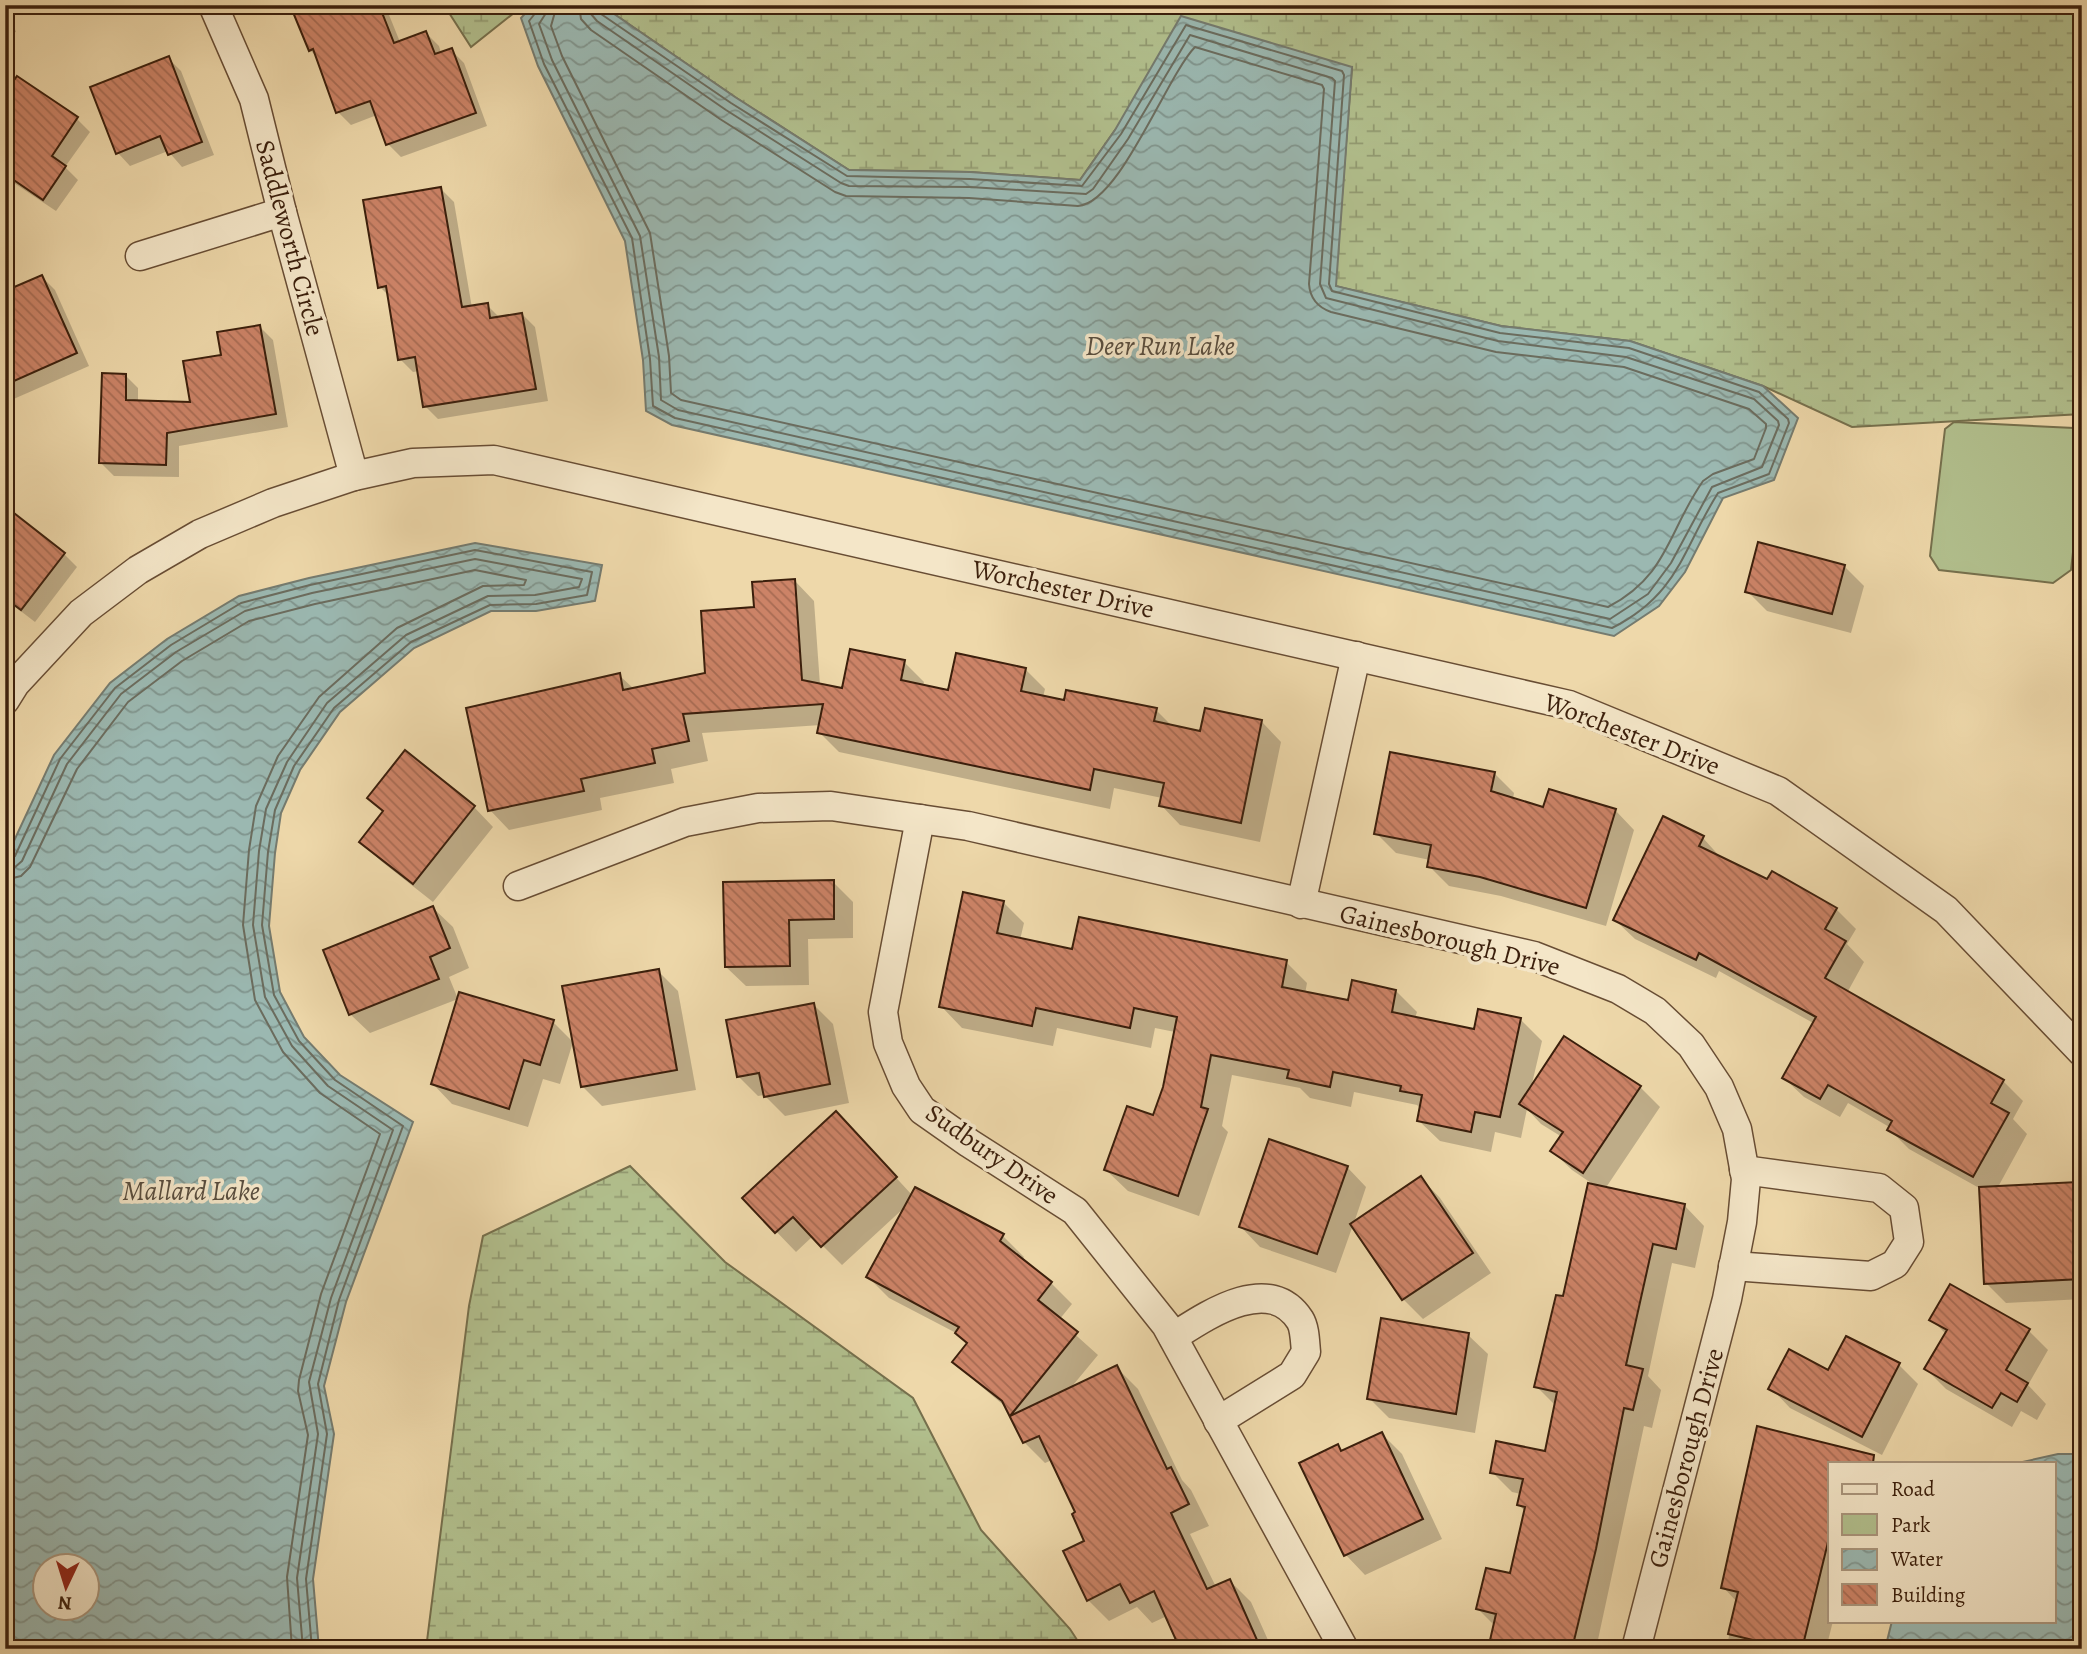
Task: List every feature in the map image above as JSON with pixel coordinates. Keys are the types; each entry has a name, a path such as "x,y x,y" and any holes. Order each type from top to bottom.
{"street":[{"name":"Saddleworth Circle","path":"213,5 254,99 354,476"},
{"path":"140,256 282,212"},
{"name":"Worchester Drive","path":"9,687 81,613 138,570 200,534 272,503 354,476 413,463 494,460 1569,705 1778,791 1945,910 2082,1052"},
{"path":"1301,904 1356,656"},
{"name":"Gainesborough Drive","path":"518,886 685,822 758,808 831,806 968,826 1534,956 1618,989 1656,1011 1691,1045 1719,1087 1737,1129 1746,1179 1742,1222 1727,1299 1636,1649"},
{"name":"Sudbury Drive","path":"920,819 883,1012 888,1043 906,1086 922,1110 1075,1211 1166,1325 1344,1649"},
{"path":"1733,1266 1871,1276 1895,1264 1909,1242 1904,1208 1879,1188 1744,1170"},
{"path":"1173,1337 1208,1315 1253,1297 1282,1302 1301,1321 1306,1352 1292,1375 1218,1421"}],"green space":[{"path":"444,5 524,5 471,47"},
{"path":"601,5 2082,5 2082,414 1852,427 1763,386 1630,341 1501,326 1335,286 1352,67 1115,130 1080,180 970,172 849,170 735,97"},
{"path":"1954,422 2074,428 2082,439 2082,472 2071,570 2053,583 1939,570 1930,556 1945,429"},
{"path":"630,1166 725,1262 913,1398 981,1530 1070,1629 1083,1649 426,1649 469,1306 483,1236"}],"water":[{"name":"Deer Run Lake","path":"533,5 601,5 735,97 849,170 970,172 1080,180 1115,130 1181,16 1352,67 1336,286 1501,326 1630,341 1763,386 1798,418 1774,480 1723,498 1685,572 1659,606 1614,636 672,425 646,411 643,360 625,241 538,66 521,18"},
{"name":"Mallard Lake","path":"475,543 602,565 595,601 536,611 491,611 414,648 340,712 300,770 281,813 269,926 280,992 304,1037 340,1075 413,1122 346,1302 324,1386 334,1434 313,1579 319,1649 5,1649 6,858 54,755 110,683 167,639 239,596 309,578"},
{"path":"2058,1454 2082,1454 2082,1649 1885,1649 1892,1622 2056,1622 2056,1462 2022,1462"}],"building":[{"path":"290,5 379,5 394,43 426,31 435,54 452,48 476,113 386,145 370,101 336,113 313,49 309,51"},
{"path":"169,56 202,142 168,155 160,136 116,154 90,87"},
{"path":"17,76 78,117 52,156 66,166 43,200 5,174 5,93"},
{"path":"441,187 462,307 488,303 490,318 522,313 536,389 423,407 415,357 398,360 386,286 378,288 363,200"},
{"path":"42,275 77,353 5,385 5,291"},
{"path":"260,325 276,414 167,433 166,465 99,463 102,373 126,374 126,400 190,402 183,361 221,355 217,332"},
{"path":"5,506 65,553 21,610 5,598"},
{"path":"1758,542 1845,565 1832,614 1745,592"},
{"path":"795,579 802,680 842,688 850,649 905,660 901,680 948,690 956,653 1026,668 1021,691 1064,700 1066,690 1157,708 1154,721 1200,731 1205,708 1262,720 1241,823 1159,806 1164,783 1094,769 1090,790 817,733 823,704 683,714 689,741 652,749 655,763 581,779 584,791 488,811 466,708 620,673 623,690 705,673 701,611 754,607 752,582"},
{"path":"405,750 475,806 413,884 359,842 383,811 367,798"},
{"path":"1390,752 1495,772 1491,791 1543,807 1549,789 1616,809 1586,908 1480,877 1427,867 1431,845 1374,834"},
{"path":"1663,816 1704,836 1699,846 1767,879 1772,871 1837,908 1825,929 1846,941 1825,978 2004,1080 1991,1103 2009,1113 1973,1177 1887,1130 1892,1121 1828,1085 1820,1099 1782,1078 1816,1017 1699,953 1696,960 1613,920"},
{"path":"834,880 834,919 789,920 790,966 725,967 723,882"},
{"path":"963,892 1004,901 997,933 1072,949 1079,917 1287,960 1282,987 1348,1000 1352,980 1396,990 1392,1012 1474,1029 1478,1009 1521,1018 1500,1117 1475,1112 1471,1132 1417,1121 1422,1095 1400,1091 1401,1086 1333,1072 1330,1087 1287,1078 1289,1070 1211,1055 1201,1107 1208,1109 1178,1196 1104,1170 1127,1106 1153,1115 1163,1087 1177,1017 1134,1008 1130,1028 1036,1008 1032,1026 939,1007"},
{"path":"433,906 450,948 430,957 439,979 349,1015 323,950"},
{"path":"659,969 677,1070 581,1087 562,986"},
{"path":"459,992 554,1020 540,1065 524,1060 509,1109 431,1084"},
{"path":"814,1003 830,1084 764,1097 759,1073 737,1077 726,1020"},
{"path":"1564,1036 1641,1086 1583,1173 1550,1151 1563,1132 1519,1104"},
{"path":"836,1111 897,1177 821,1247 793,1217 775,1233 742,1198"},
{"path":"1269,1139 1348,1166 1317,1254 1239,1227"},
{"path":"1421,1176 1473,1253 1402,1300 1350,1224"},
{"path":"2078,1182 2082,1279 1984,1284 1979,1187"},
{"path":"1588,1183 1685,1204 1676,1249 1653,1244 1626,1365 1643,1369 1633,1410 1624,1408 1596,1549 1572,1649 1488,1649 1496,1614 1476,1609 1486,1568 1510,1573 1525,1507 1517,1505 1523,1479 1490,1473 1496,1441 1545,1451 1557,1392 1534,1387 1556,1295 1563,1296"},
{"path":"915,1187 1004,1234 1000,1241 1052,1282 1038,1300 1078,1332 1010,1416 1117,1365 1167,1469 1171,1467 1189,1504 1171,1513 1207,1589 1230,1579 1261,1649 1180,1649 1154,1591 1130,1603 1120,1584 1087,1601 1063,1551 1084,1541 1072,1514 1075,1512 1039,1436 1023,1443 1002,1401 952,1362 967,1343 955,1333 959,1327 866,1277"},
{"path":"1950,1284 2030,1329 2006,1370 2028,1383 2017,1402 2001,1393 1992,1408 1924,1369 1947,1330 1929,1320"},
{"path":"1381,1318 1469,1333 1456,1414 1367,1399"},
{"path":"1846,1336 1900,1363 1862,1437 1768,1389 1789,1349 1828,1370"},
{"path":"1757,1426 1874,1455 1873,1462 1828,1462 1828,1542 1802,1649 1790,1649 1728,1634 1738,1592 1721,1588"},
{"path":"1382,1432 1423,1519 1344,1556 1299,1463 1338,1444 1341,1451"}]}
